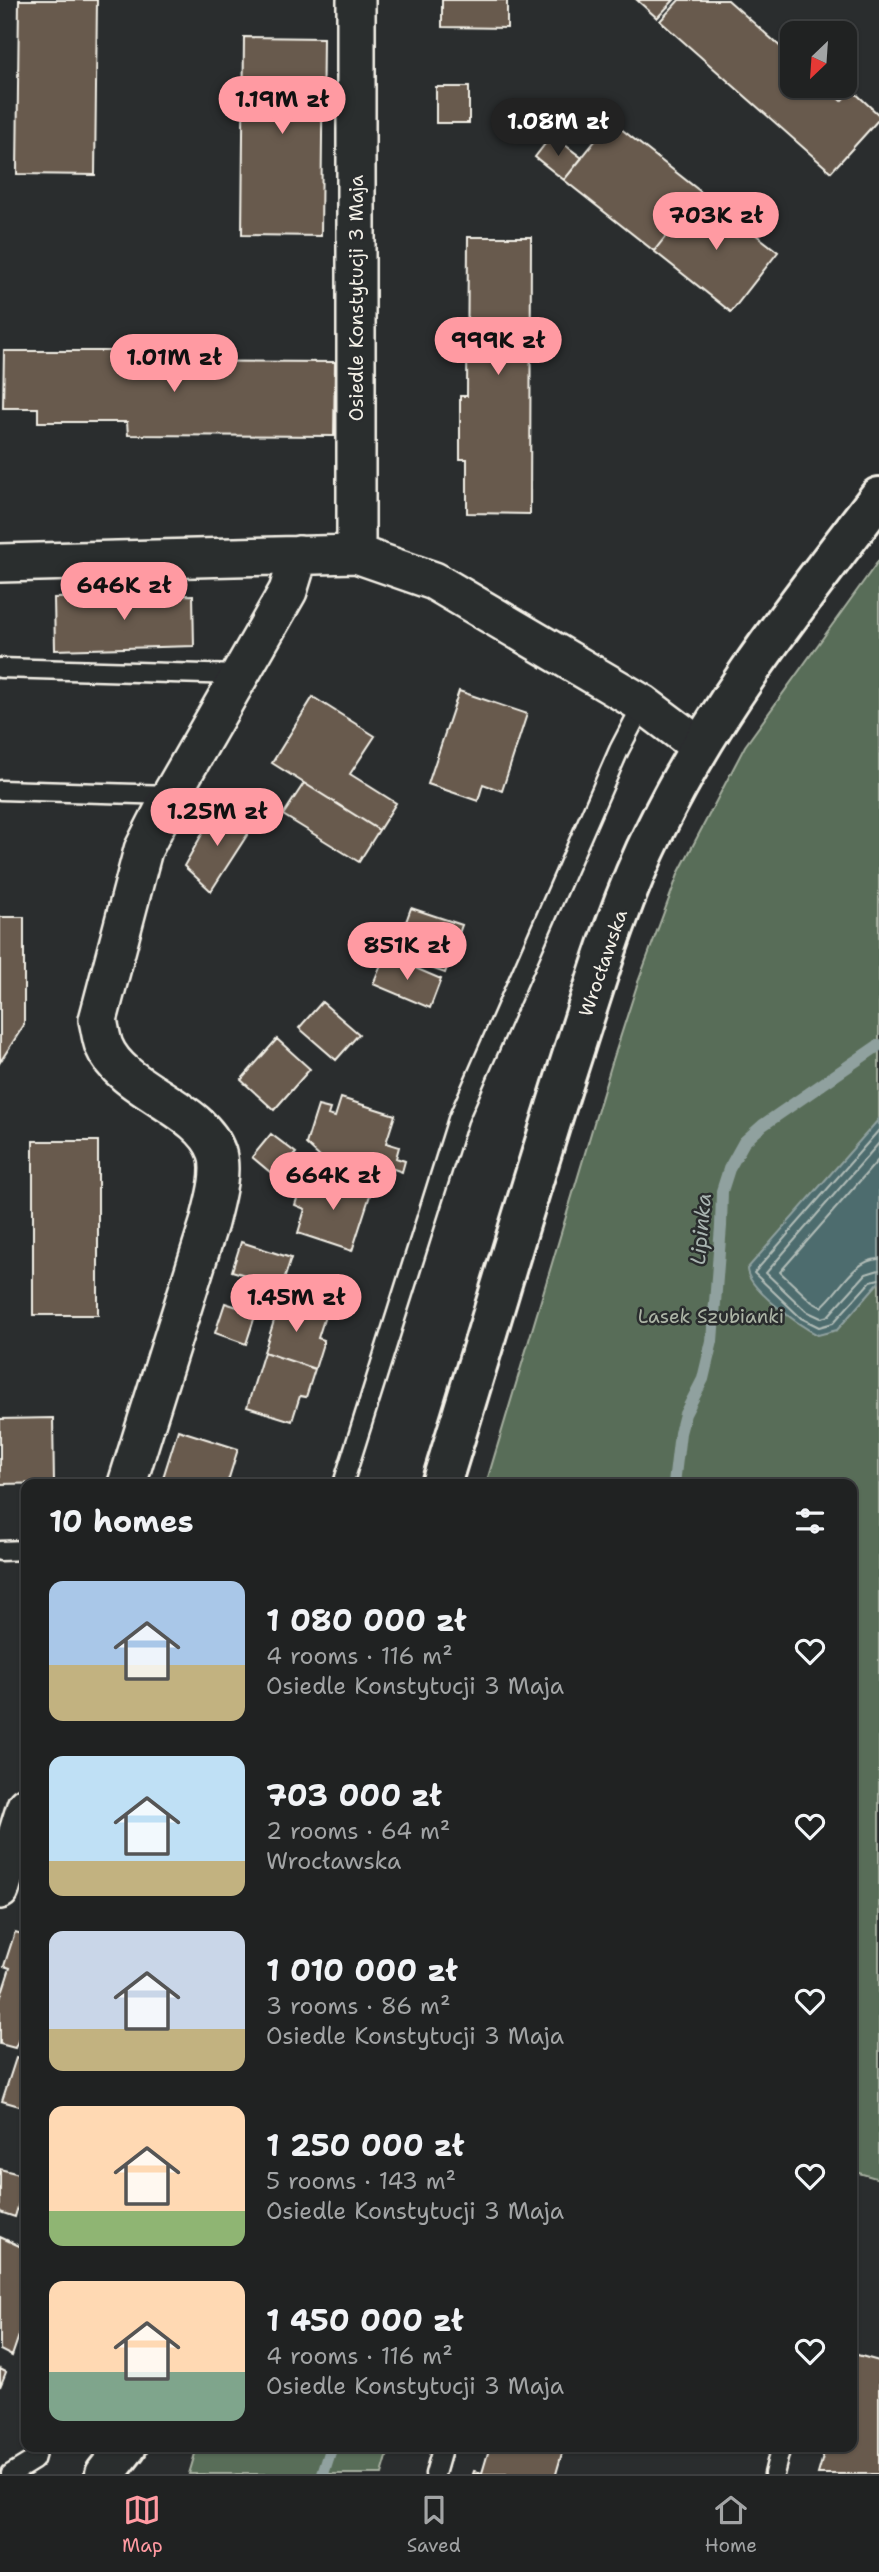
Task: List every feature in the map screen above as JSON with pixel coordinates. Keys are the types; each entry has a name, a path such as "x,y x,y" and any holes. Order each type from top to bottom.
{"street":[{"name":"Osiedle Konstytucji 3 Maja","path":"356,0 356,554"},
{"name":"Wrocławska","path":"443,1479 597,977 655,829 699,746 767,644 879,496"},
{"path":"0,563 356,554 434,581 643,704 699,746"},
{"path":"129,1479 209,1223 217,1184 217,1154 205,1131 118,1067 104,1047 98,1020 143,850 171,795 288,591 299,555"},
{"path":"0,1890 21,1822"},
{"path":"105,2474 122,2452"}],"lane":[{"path":"0,668 239,674"},
{"path":"346,1479 458,1119 618,750 643,704"},
{"path":"0,790 171,795"},
{"path":"0,1551 21,1550"},
{"path":"435,2474 441,2452"},
{"path":"774,2474 780,2452"},
{"path":"11,2474 36,2453"}],"green space":[{"name":"Lasek Szubianki","path":"879,560 879,2179 857,2172 857,1479 487,1479 638,982 679,872 745,746"},
{"path":"195,2452 389,2452 382,2474 189,2474"}],"water":[{"path":"879,1119 879,1282 837,1330 818,1335 799,1324 765,1296 749,1277 747,1269"}],"building":[{"path":"19,0 97,0 95,175 17,174"},
{"path":"442,0 507,0 507,28 442,27"},
{"path":"637,0 674,0 657,18"},
{"path":"679,0 728,0 780,46 780,98 838,98 841,101 844,98 858,98 858,96 879,115 879,119 831,172 660,21"},
{"path":"244,37 323,38 321,236 242,235"},
{"path":"436,87 469,87 469,123 436,123"},
{"path":"611,121 701,192 654,251 564,180"},
{"path":"552,135 582,158 564,180 535,157"},
{"path":"701,192 778,252 731,312 654,251"},
{"path":"468,237 531,237 530,514 467,513 467,459 460,459 460,396 467,396"},
{"path":"4,351 128,351 128,361 335,362 334,436 128,435 127,422 38,422 38,408 3,408"},
{"path":"193,595 194,646 55,650 54,598"},
{"path":"459,691 527,714 502,791 483,784 478,801 428,784"},
{"path":"313,697 375,736 350,774 396,803 379,830 272,763"},
{"path":"304,783 379,830 359,862 283,815"},
{"path":"218,806 251,829 211,891 184,866"},
{"path":"411,908 462,925 445,973 394,955"},
{"path":"0,917 24,917 24,1025 0,1062"},
{"path":"385,955 441,979 430,1008 373,984"},
{"path":"322,1002 359,1034 336,1060 299,1028"},
{"path":"277,1039 310,1069 274,1110 241,1080"},
{"path":"341,1098 395,1115 386,1143 399,1147 396,1158 405,1161 402,1172 380,1164 371,1192 317,1175 322,1159 306,1144 318,1106 330,1109 328,1115 335,1117"},
{"path":"271,1134 296,1153 276,1177 252,1157"},
{"path":"33,1141 98,1141 98,1315 33,1315"},
{"path":"317,1175 371,1192 352,1251 298,1233 305,1209 295,1205 300,1189 311,1192"},
{"path":"241,1242 291,1258 282,1286 232,1271"},
{"path":"281,1299 326,1313 318,1338 324,1340 315,1369 264,1352"},
{"path":"225,1303 256,1313 246,1344 215,1333"},
{"path":"264,1352 315,1369 306,1397 300,1396 292,1421 247,1407"},
{"path":"53,1418 54,1479 21,1479 21,1484 0,1484 0,1419"},
{"path":"178,1430 238,1449 229,1479 163,1479"},
{"path":"15,1932 21,1934 21,2034 15,2048 0,2044 0,1999 10,1968 4,1966"},
{"path":"16,2058 21,2060 21,2107 2,2101"},
{"path":"0,2169 21,2174 21,2196 15,2217 0,2212"},
{"path":"0,2237 21,2247 21,2330 12,2356 0,2350"},
{"path":"857,2355 879,2361 879,2474 818,2474 824,2452 857,2452"},
{"path":"0,2369 6,2372 0,2387"},
{"path":"488,2452 562,2452 556,2474 473,2474 474,2471 482,2473"}],"waterway":[{"name":"Lipinka","path":"675,1479 685,1414 703,1379 712,1341 722,1191 729,1169 744,1142 763,1125 879,1045"},
{"name":"Lipinka","path":"323,2474 330,2452"}]}
